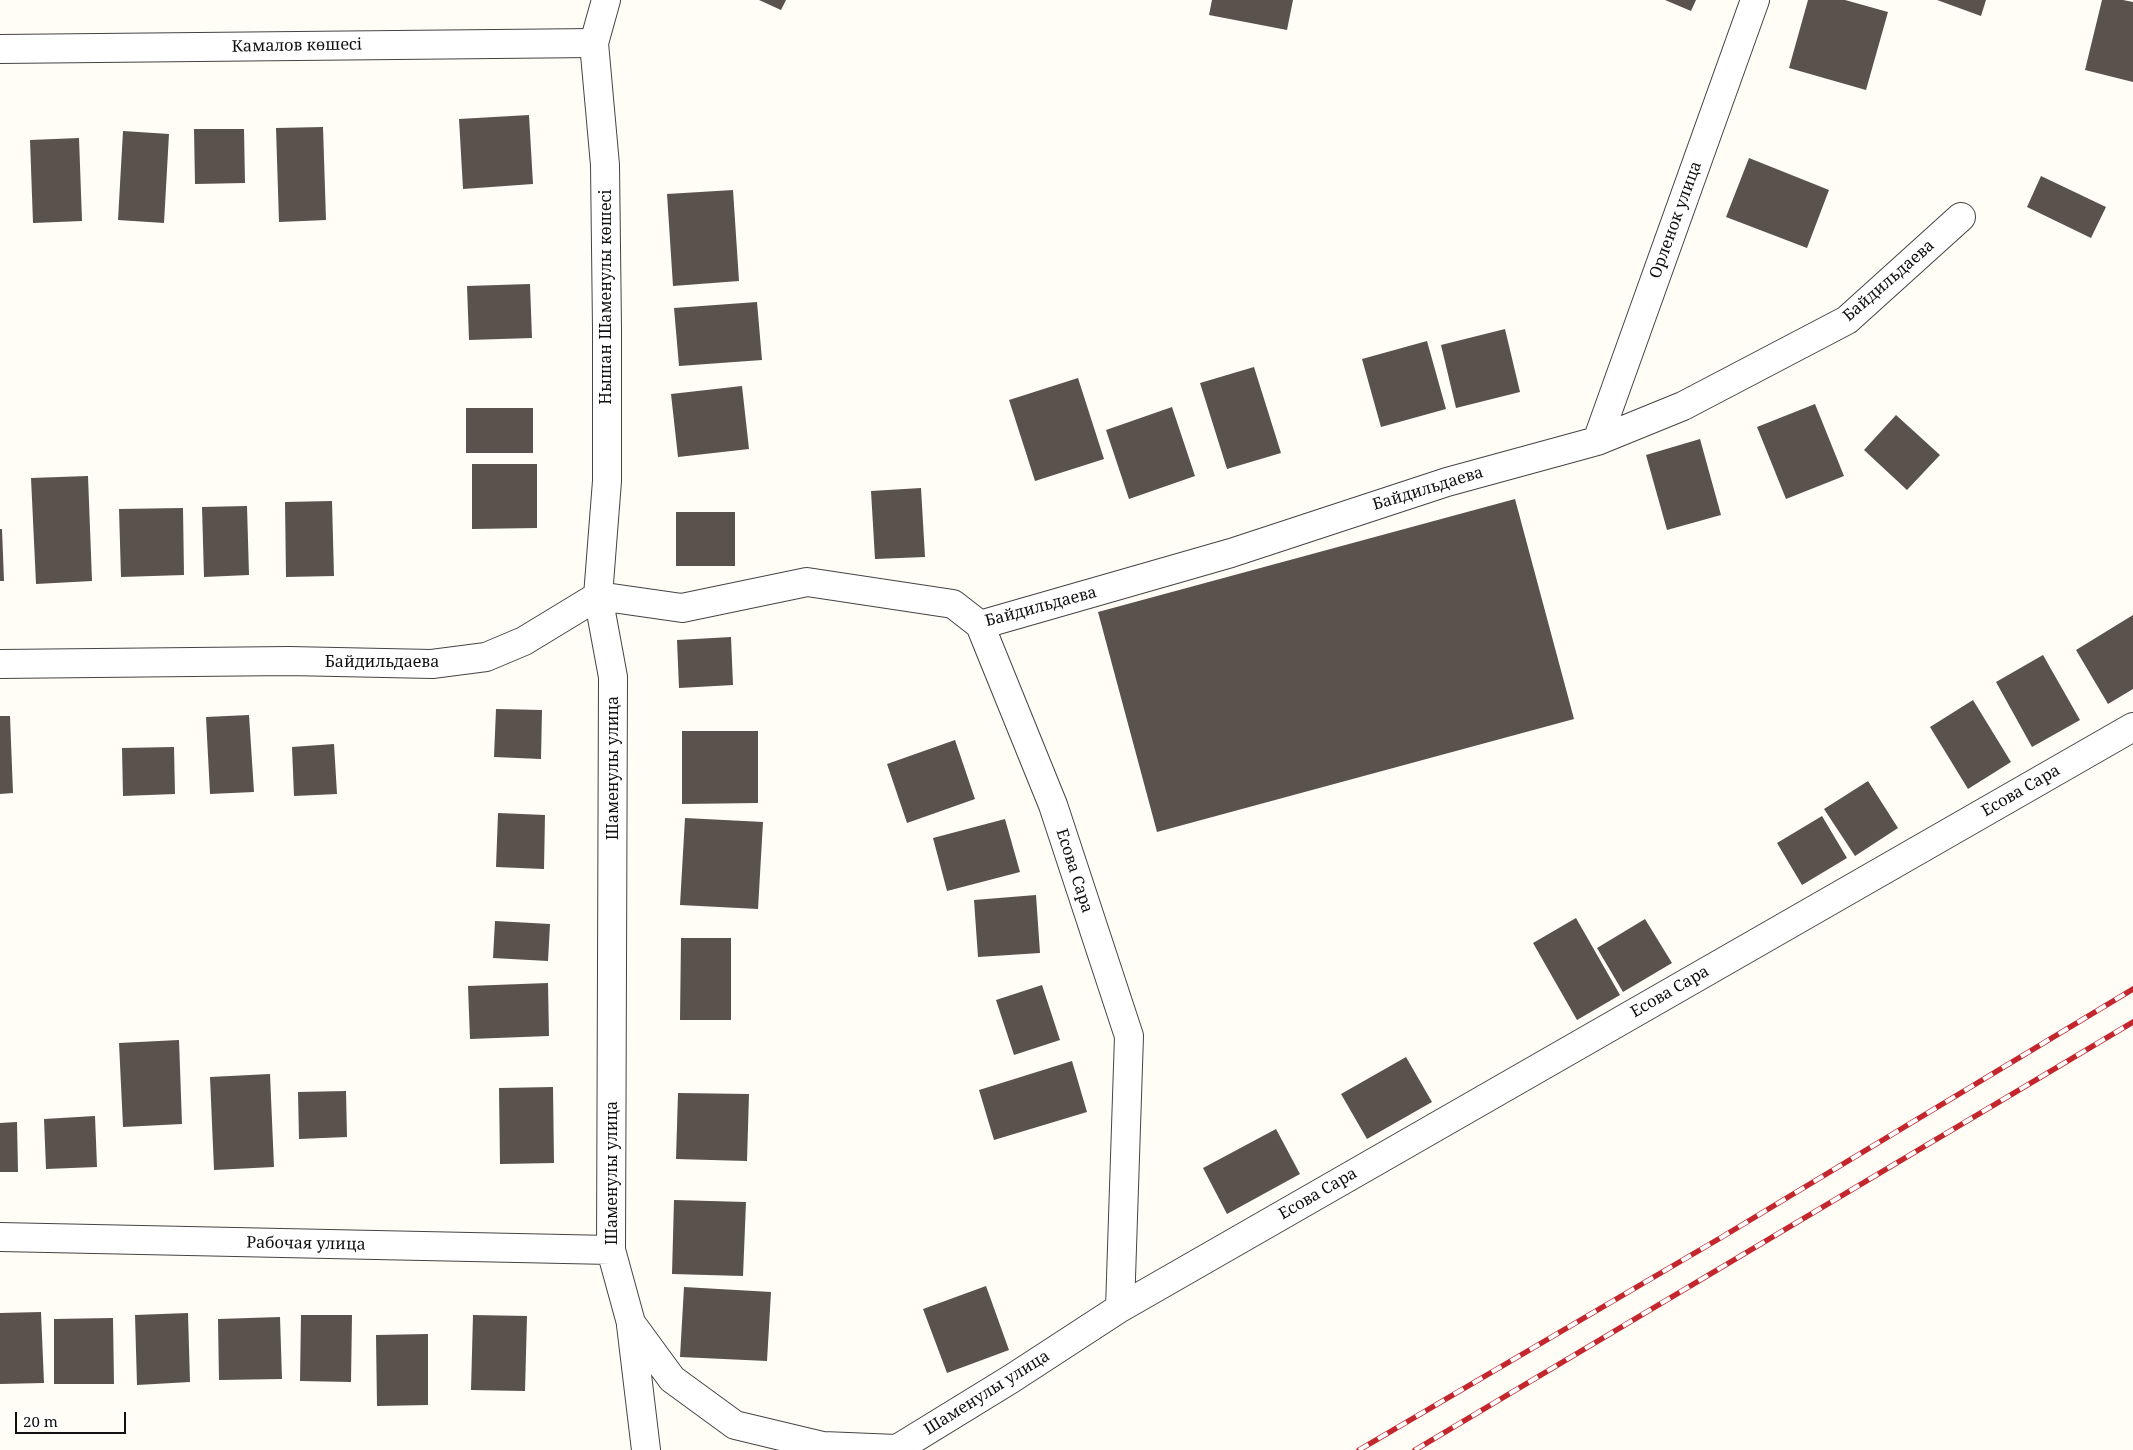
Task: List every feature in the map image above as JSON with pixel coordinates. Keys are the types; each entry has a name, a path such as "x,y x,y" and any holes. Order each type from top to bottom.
{"street":[{"name":"Нышан Шаменулы көшесі","path":"598,596 607,481 607,329 605,165 594,43 606,0"},
{"name":"Орленок улица","path":"1598,441 1755,0"},
{"name":"Камалов көшесі","path":"0,49 594,43"},
{"name":"Байдильдаева","path":"0,664 289,660 432,664 486,657 524,641 598,596 682,608 807,582 953,604 980,625 1231,553 1447,482 1598,441 1683,406 1847,320 1962,217"},
{"name":"Шаменулы улица","path":"598,596 613,677 611,1250 630,1323 672,1379 736,1424 823,1446 897,1449 1011,1379 1120,1308"},
{"name":"Есова Сара","path":"980,625 1052,804 1129,1036 1120,1308"},
{"name":"Есова Сара","path":"1120,1308 2133,727"},
{"name":"Рабочая улица","path":"0,1237 611,1250"},
{"path":"630,1323 646,1450"}],"building":[{"path":"759,0 786,0 781,10"},
{"path":"1212,0 1293,0 1287,30 1209,15"},
{"path":"1665,0 1696,0 1691,11"},
{"path":"1808,0 1845,0 1888,12 1866,90 1789,68"},
{"path":"1937,0 1986,0 1981,16"},
{"path":"2102,0 2133,2 2133,82 2085,70"},
{"path":"529,115 533,184 463,189 459,119"},
{"path":"323,127 326,220 279,222 276,128"},
{"path":"194,129 244,129 245,183 195,184"},
{"path":"123,131 169,134 164,223 118,220"},
{"path":"79,138 82,221 33,223 30,140"},
{"path":"1749,158 1829,190 1807,248 1726,217"},
{"path":"2041,176 2106,207 2091,238 2027,207"},
{"path":"733,190 739,281 673,286 667,194"},
{"path":"530,284 532,338 469,340 467,286"},
{"path":"757,302 762,360 679,366 674,308"},
{"path":"1505,329 1520,392 1456,408 1441,345"},
{"path":"1427,341 1446,409 1381,427 1362,359"},
{"path":"1254,367 1281,453 1227,469 1200,383"},
{"path":"1078,378 1104,459 1035,481 1009,400"},
{"path":"742,386 749,449 678,457 671,394"},
{"path":"1815,404 1844,476 1786,499 1757,427"},
{"path":"1172,407 1195,476 1129,499 1106,430"},
{"path":"466,408 533,408 533,453 466,453"},
{"path":"1896,415 1940,455 1907,490 1864,450"},
{"path":"1700,439 1721,515 1667,530 1646,455"},
{"path":"472,464 537,464 537,528 472,529"},
{"path":"88,476 92,581 36,584 31,478"},
{"path":"921,488 925,557 875,559 871,491"},
{"path":"1515,499 1574,719 1157,832 1098,612"},
{"path":"332,501 334,576 286,577 285,502"},
{"path":"247,506 249,575 204,577 202,507"},
{"path":"183,508 184,575 121,577 119,509"},
{"path":"676,512 735,512 735,566 676,566"},
{"path":"0,529 2,529 4,581 0,581"},
{"path":"2133,615 2133,689 2108,704 2076,650"},
{"path":"731,637 733,685 679,688 677,640"},
{"path":"2043,655 2080,720 2032,747 1996,682"},
{"path":"1973,700 2011,762 1968,789 1930,727"},
{"path":"496,709 542,710 541,759 494,757"},
{"path":"249,715 254,792 210,794 206,717"},
{"path":"0,716 10,716 13,793 0,794"},
{"path":"682,731 758,731 758,803 682,804"},
{"path":"955,740 975,799 907,823 887,764"},
{"path":"334,744 337,794 294,796 292,747"},
{"path":"174,747 175,794 123,796 122,748"},
{"path":"1868,781 1898,828 1855,856 1824,809"},
{"path":"498,813 545,815 544,869 496,867"},
{"path":"1822,816 1847,858 1802,885 1777,843"},
{"path":"685,818 763,822 758,909 680,905"},
{"path":"1005,819 1020,872 947,891 933,838"},
{"path":"1036,895 1040,953 978,957 974,900"},
{"path":"1576,918 1620,995 1577,1020 1533,943"},
{"path":"1645,919 1672,963 1623,992 1597,948"},
{"path":"495,921 550,924 548,961 493,958"},
{"path":"681,938 731,938 731,1020 680,1020"},
{"path":"548,983 549,1036 470,1039 468,986"},
{"path":"1042,985 1060,1040 1014,1055 996,1000"},
{"path":"179,1040 182,1124 123,1127 119,1043"},
{"path":"1406,1057 1432,1102 1367,1139 1341,1094"},
{"path":"1072,1061 1087,1112 994,1140 979,1090"},
{"path":"270,1074 274,1167 214,1170 210,1077"},
{"path":"553,1087 554,1163 500,1164 499,1088"},
{"path":"346,1091 347,1137 299,1139 298,1092"},
{"path":"678,1093 749,1094 747,1161 676,1159"},
{"path":"95,1116 97,1167 46,1169 44,1119"},
{"path":"17,1122 18,1172 0,1172 0,1123"},
{"path":"1276,1129 1300,1174 1227,1214 1203,1168"},
{"path":"674,1200 746,1202 743,1276 672,1274"},
{"path":"986,1286 1009,1350 947,1373 923,1309"},
{"path":"684,1287 771,1292 767,1361 680,1357"},
{"path":"41,1312 44,1383 0,1384 0,1313"},
{"path":"188,1313 190,1382 137,1385 135,1315"},
{"path":"301,1315 352,1315 351,1382 300,1381"},
{"path":"473,1315 527,1316 525,1391 471,1390"},
{"path":"280,1317 282,1379 219,1380 218,1319"},
{"path":"113,1318 114,1384 54,1384 54,1319"},
{"path":"428,1334 428,1405 377,1406 376,1335"}],"railway":[{"path":"1359,1450 1722,1237 2133,989"},
{"path":"1415,1450 2133,1022"}]}
